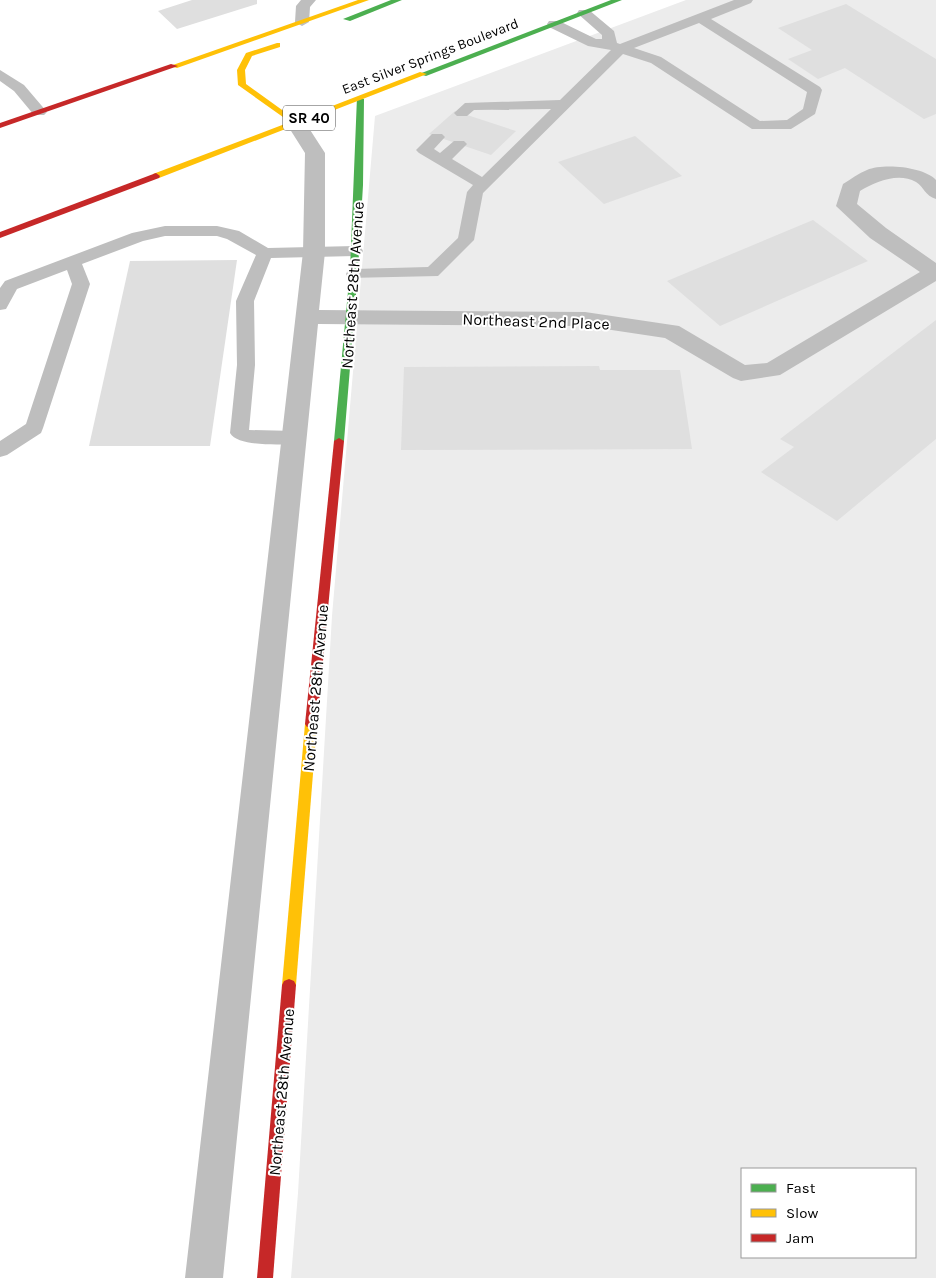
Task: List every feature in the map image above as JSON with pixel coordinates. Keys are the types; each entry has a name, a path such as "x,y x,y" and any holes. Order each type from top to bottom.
{"main road":[{"path":"0,126 365,0"},
{"path":"338,22 398,0"},
{"name":"East Silver Springs Boulevard","path":"0,235 618,0"},
{"path":"285,42 250,55 241,70 242,85 296,123"},
{"name":"Northeast 28th Avenue","path":"265,1278 318,638 352,317 360,99"}],"street":[{"path":"204,1278 314,252 315,153 296,123"},
{"name":"Northeast 2nd Place","path":"308,317 585,319 671,331 741,373 772,370 936,273 878,233 846,206 850,188 874,174 903,174 923,178 936,193"}],"lane":[{"path":"302,22 303,6 309,0"},
{"path":"354,274 432,272 466,240 475,192 565,104 615,47 746,0"},
{"path":"584,13 609,34 615,47"},
{"path":"554,24 594,43 615,47 656,60 757,126 792,124 810,111 815,90 700,18"},
{"path":"0,74 19,88 39,112"},
{"path":"462,113 470,106 565,104"},
{"path":"484,120 498,106"},
{"path":"437,137 424,150 483,184"},
{"path":"442,160 459,144"},
{"path":"6,287 138,237 165,232 217,231 233,235 265,253 355,251"},
{"path":"265,253 254,275 245,301 246,364 239,433 246,436 294,438"},
{"path":"0,450 34,428 80,284 73,262"},
{"path":"0,269 6,287 0,304"}],"shaded area":[{"path":"686,0 936,0 936,1278 291,1278 298,1193 332,616 375,116"}],"building":[{"path":"192,0 257,0 257,4 177,29 158,11"},
{"path":"846,4 936,59 936,114 924,119 845,68 818,79 788,59 812,50 778,28"},
{"path":"455,111 516,131 491,155 429,134"},
{"path":"635,136 682,176 604,204 558,162"},
{"path":"813,220 868,261 720,326 667,281"},
{"path":"237,260 210,446 89,446 130,261"},
{"path":"936,320 936,439 837,521 761,472 794,447 780,439"},
{"path":"599,366 600,370 680,370 692,449 401,450 404,367"}],"traffic: fast":[{"path":"347,19 398,0"},
{"path":"423,74 618,0"},
{"path":"339,441 354,270 360,142 360,99"}],"traffic: slow":[{"path":"174,66 365,0"},
{"path":"277,45 249,55 241,70 242,85 296,123"},
{"path":"156,176 423,74"},
{"path":"289,985 311,724"}],"traffic: jam":[{"path":"0,126 174,66"},
{"path":"0,235 156,176"},
{"path":"311,724 339,441"},
{"path":"265,1278 289,985"}]}
